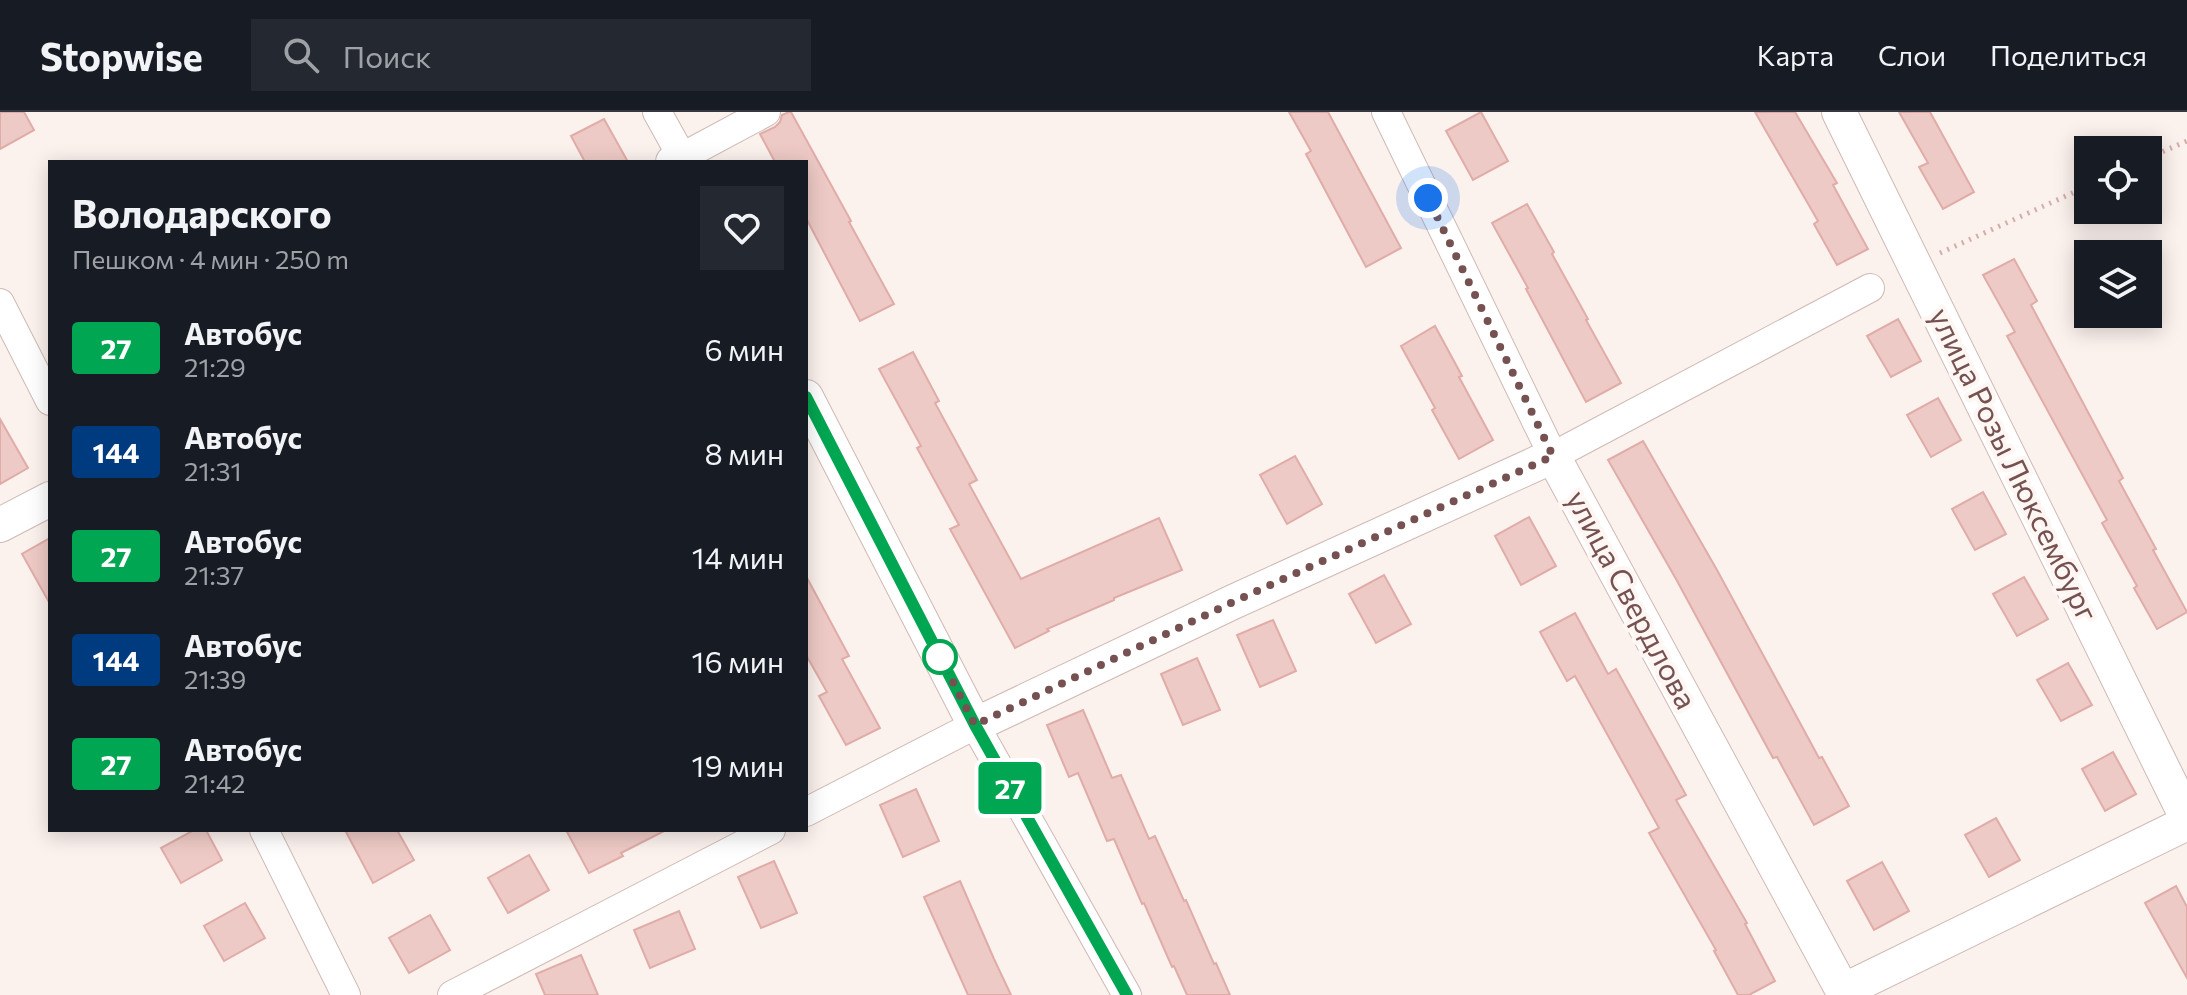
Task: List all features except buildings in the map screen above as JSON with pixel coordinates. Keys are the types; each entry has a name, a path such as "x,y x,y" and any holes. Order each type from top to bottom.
{"street":[{"path":"657,112 680,160 766,112"},
{"name":"улица Свердлова","path":"1386,112 1553,456 1840,994"},
{"name":"улица Розы Люксембург","path":"1839,112 2187,820"},
{"path":"808,811 975,725 1233,602 1553,456 1870,288"},
{"path":"0,303 48,397"},
{"path":"808,401 975,725 1127,995"},
{"path":"0,525 48,500"},
{"path":"1840,994 2187,820"},
{"path":"265,832 346,995"},
{"path":"452,995 767,832"}],"path":[{"path":"2162,152 2187,141"},
{"path":"1915,264 2074,192"}],"bus line":[{"name":"27","path":"808,401 975,725 1127,995"}],"route":[{"path":"940,657 975,725 1233,602 1553,456 1428,198"}]}
